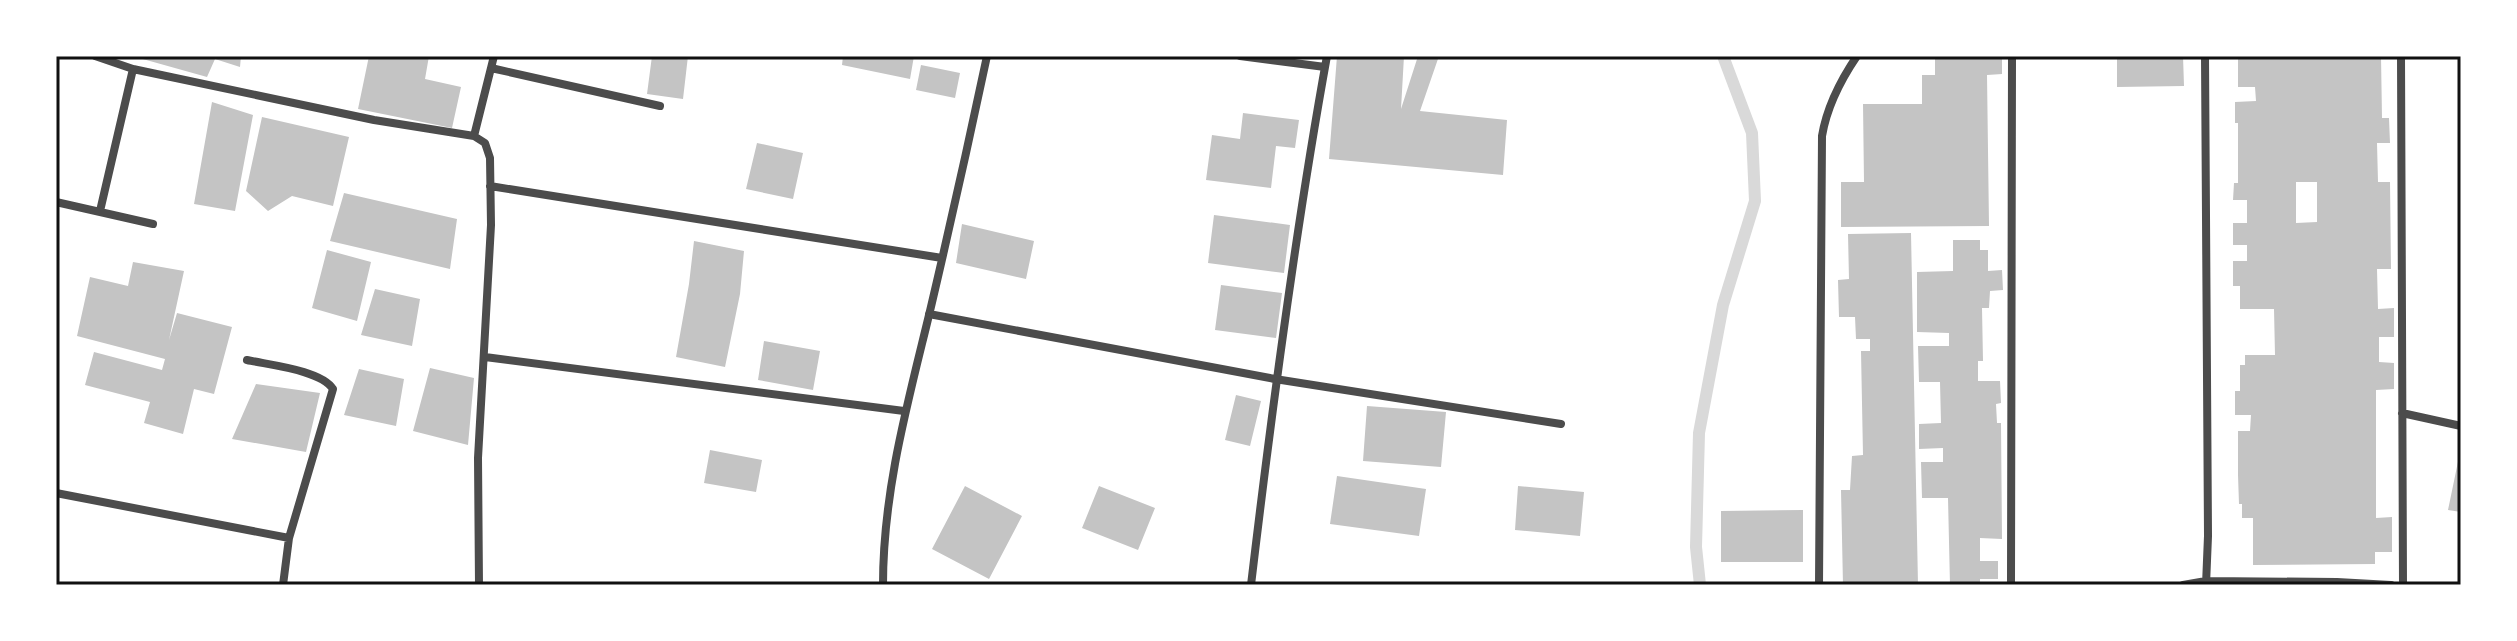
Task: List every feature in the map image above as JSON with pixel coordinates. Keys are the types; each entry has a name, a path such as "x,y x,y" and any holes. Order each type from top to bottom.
{"street":[{"path":"95,56 133,69 374,120 474,136 487,147 491,225 478,458 479,585"},
{"path":"474,136 494,56"},
{"path":"883,585 883,538 904,411 987,56"},
{"path":"1240,56 1325,67"},
{"path":"1251,585 1299,210 1327,56"},
{"path":"1819,585 1822,136 1826,114 1841,80 1857,56"},
{"path":"2011,585 2012,56"},
{"path":"2205,56 2206,583"},
{"path":"2401,56 2403,585"},
{"path":"491,68 660,106"},
{"path":"100,211 133,69"},
{"path":"490,186 942,258"},
{"path":"56,202 153,224"},
{"path":"929,314 1275,379 1561,424"},
{"path":"485,357 904,411"},
{"path":"247,360 315,375 327,380 333,389 289,538 283,585"},
{"path":"2402,413 2461,426"},
{"path":"56,493 289,538"},
{"path":"2183,585 2337,582 2391,585"}],"building":[{"path":"132,56 241,56 240,67 215,59 207,77"},
{"path":"369,56 429,56 425,79 461,87 452,128 358,109"},
{"path":"652,56 688,56 683,99 647,94"},
{"path":"843,56 914,56 910,79 842,65"},
{"path":"1337,56 1404,56 1401,109 1418,56 1439,56 1420,111 1507,120 1503,175 1329,159"},
{"path":"1935,56 2002,56 2002,74 1987,75 1989,226 1841,227 1841,182 1864,182 1863,104 1922,104 1922,75 1935,75"},
{"path":"2117,56 2183,56 2184,86 2117,87"},
{"path":"2238,56 2381,56 2382,118 2389,118 2390,143 2377,143 2378,182 2390,182 2391,269 2377,269 2378,309 2394,308 2394,337 2379,337 2379,362 2394,363 2394,389 2376,390 2376,518 2392,517 2392,552 2375,552 2375,564 2253,565 2253,518 2242,518 2238,475 2238,431 2250,431 2251,415 2235,415 2235,391 2240,391 2240,365 2245,365 2245,355 2275,355 2274,309 2240,309 2240,286 2233,286 2233,261 2247,261 2247,245 2233,245 2233,223 2247,223 2247,200 2233,200 2234,183 2238,183 2235,102 2256,101 2255,87 2238,87","holes":["2296,182 2317,182 2317,222 2296,223"]},
{"path":"921,65 960,73 955,98 916,90"},
{"path":"212,102 253,115 235,211 194,204"},
{"path":"1243,113 1299,120 1295,148 1276,146 1271,188 1206,180 1212,135 1240,139"},
{"path":"262,117 349,137 333,206 292,196 268,211 246,191"},
{"path":"757,143 803,153 793,199 746,189"},
{"path":"344,193 457,219 450,269 330,241"},
{"path":"1214,215 1290,225 1284,273 1208,263"},
{"path":"962,224 1034,241 1026,279 956,263"},
{"path":"1911,233 1918,585 1843,585 1841,490 1850,490 1852,456 1863,455 1861,351 1870,351 1870,339 1856,339 1855,317 1839,317 1838,280 1849,279 1848,234"},
{"path":"1953,240 1980,240 1980,250 1988,250 1988,271 2002,270 2003,290 1990,291 1989,308 1982,308 1983,361 1978,361 1978,381 2000,381 2001,403 1996,404 1997,423 2001,423 2002,539 1980,538 1980,561 1998,561 1998,579 1980,579 1980,585 1950,585 1948,498 1922,498 1921,462 1943,462 1943,448 1919,449 1919,424 1941,423 1940,382 1919,382 1918,346 1949,346 1949,333 1917,332 1917,272 1953,271"},
{"path":"694,241 744,251 740,294 725,367 676,357"},
{"path":"327,250 371,262 357,321 312,308"},
{"path":"133,262 184,271 169,340 177,313 232,327 214,394 194,389 183,434 144,423 150,402 85,385 94,352 162,370 165,359 77,336 90,277 128,286"},
{"path":"1221,285 1282,293 1276,338 1215,330"},
{"path":"375,289 420,299 412,346 361,335"},
{"path":"764,341 820,351 813,390 758,380"},
{"path":"430,368 474,378 468,445 413,431"},
{"path":"359,369 404,379 396,426 344,415"},
{"path":"256,384 320,393 306,452 232,439"},
{"path":"1236,395 1261,401 1250,446 1225,440"},
{"path":"1367,406 1446,412 1441,467 1363,461"},
{"path":"710,450 762,460 756,492 704,483"},
{"path":"2461,452 2461,512 2448,510"},
{"path":"1337,476 1426,489 1419,536 1330,524"},
{"path":"965,486 1022,516 989,579 932,549"},
{"path":"1099,486 1155,508 1138,550 1082,528"},
{"path":"1518,486 1584,492 1580,536 1515,530"},
{"path":"1803,510 1803,562 1721,562 1721,511"}],"waterway":[{"path":"1700,585 1696,547 1699,433 1723,305 1755,201 1752,133 1723,56"}]}
